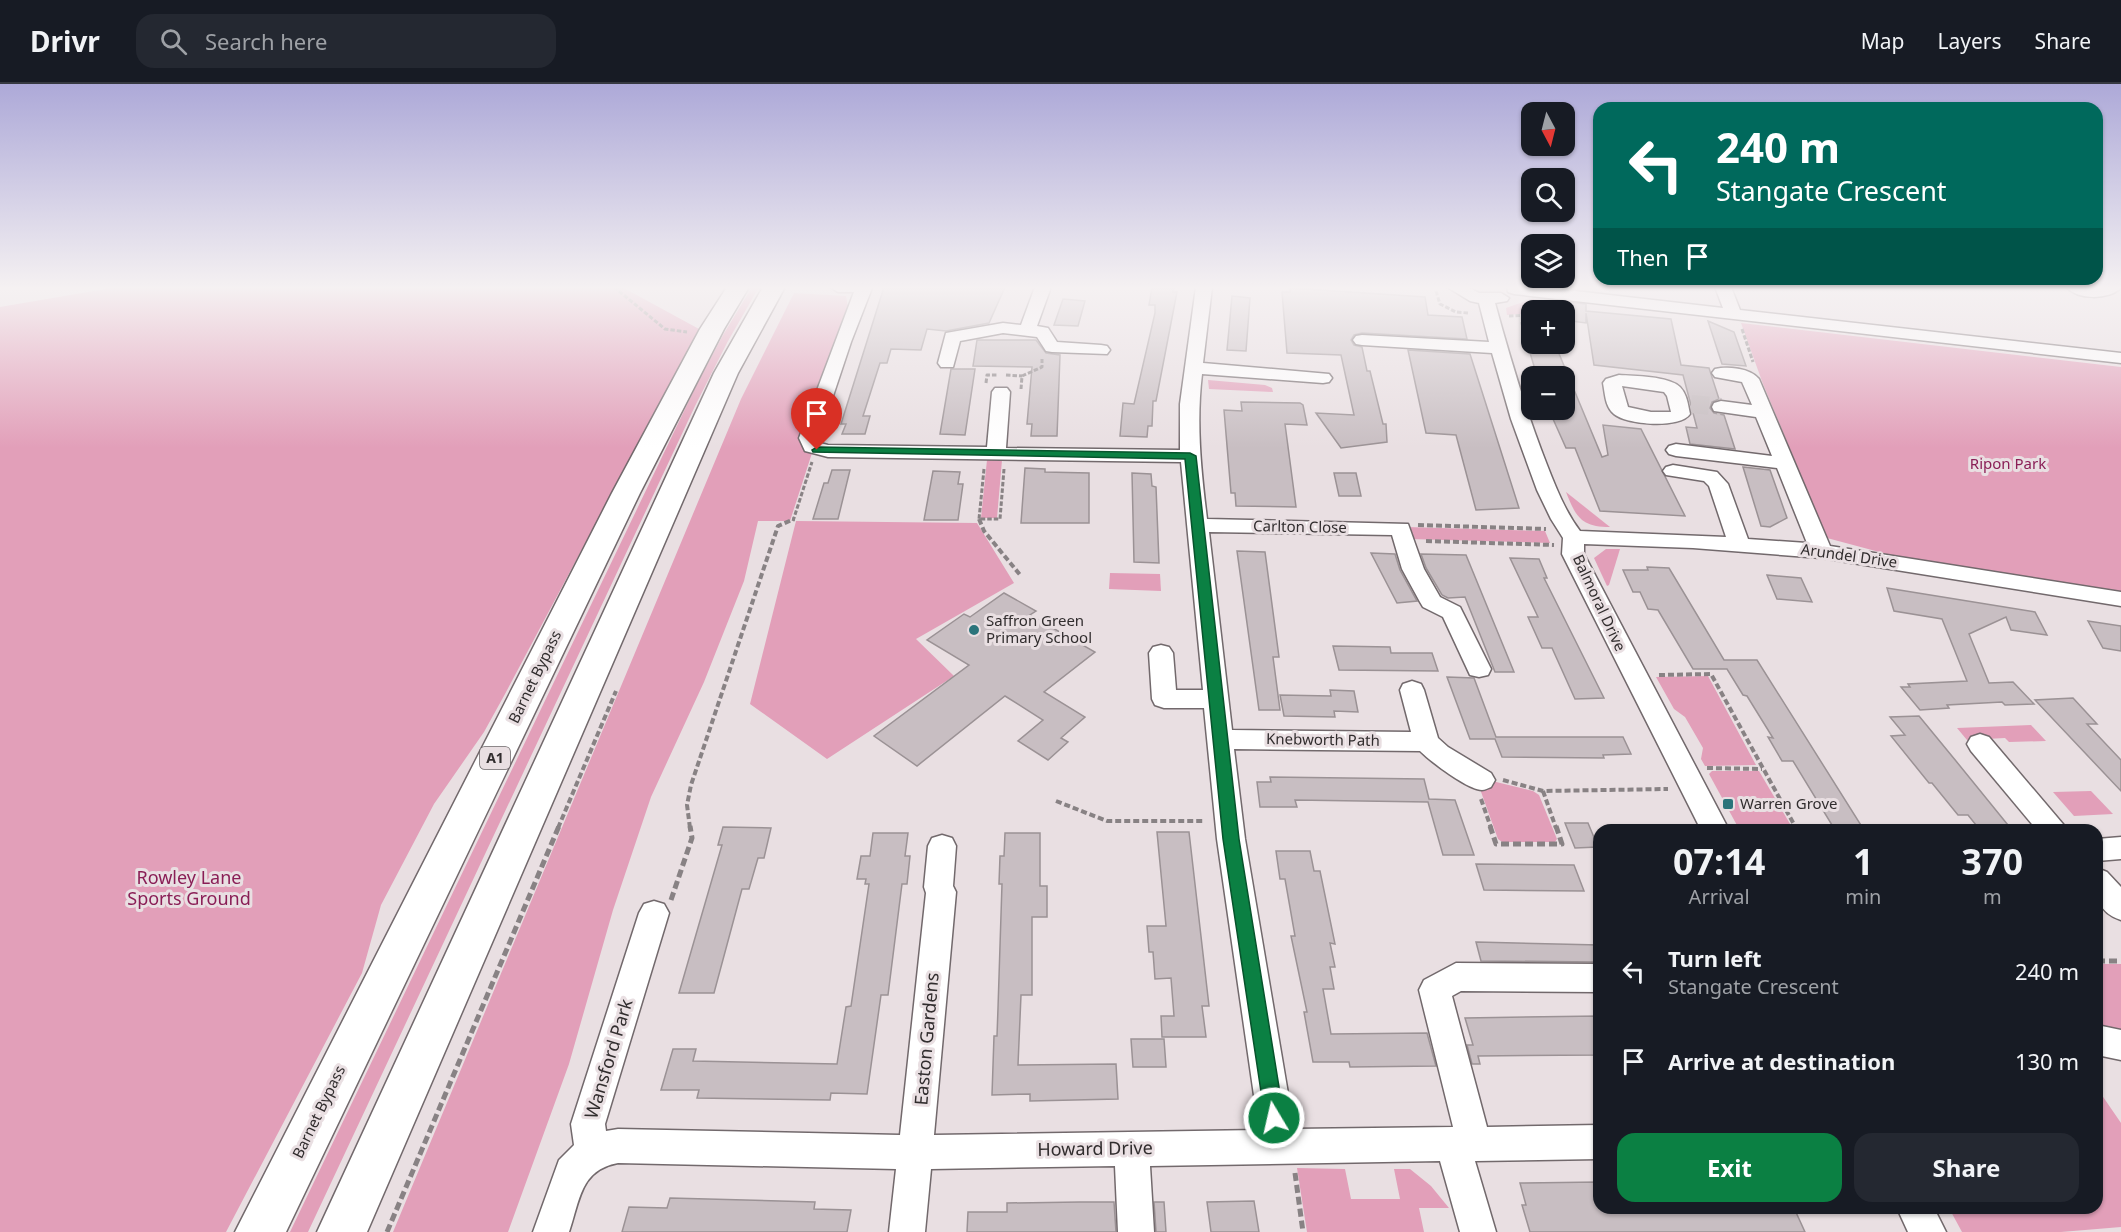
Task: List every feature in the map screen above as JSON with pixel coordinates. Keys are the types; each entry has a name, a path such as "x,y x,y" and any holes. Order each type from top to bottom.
{"highway":[{"name":"Barnet Bypass","path":"260,1232 626,493 706,341"},
{"path":"342,1232 698,435 744,341"}],"street":[{"path":"843,341 808,438 812,447 817,450 1190,456"},
{"path":"947,363 951,341"},
{"path":"1048,341 1052,347 1101,350"},
{"path":"1197,341 1189,404 1190,456 1199,525 1219,739 1228,820 1285,1146"},
{"path":"1372,341 1498,348"},
{"name":"Balmoral Drive","path":"1495,341 1545,485 1560,521 1572,537 1573,554 1712,824"},
{"path":"1968,341 2121,358"},
{"path":"1194,368 1323,378"},
{"path":"1721,373 1755,378 1763,412 1821,551"},
{"path":"996,453 1001,392"},
{"path":"1721,407 1763,412"},
{"path":"1676,450 1784,463"},
{"path":"1673,471 1710,476 1718,484 1738,543"},
{"name":"Carlton Close","path":"1199,525 1403,535"},
{"path":"1403,535 1413,569 1431,602 1452,612 1479,669"},
{"name":"Arundel Drive","path":"1572,537 1738,543 1821,551 2121,599"},
{"path":"1161,652 1164,699 1215,699"},
{"path":"1412,690 1426,742 1439,754 1482,780"},
{"name":"Knebworth Path","path":"1219,739 1426,742"},
{"path":"1980,744 2049,824"},
{"name":"Easton Gardens","path":"908,1232 941,892 938,887 942,846"},
{"path":"2103,850 2121,848"},
{"path":"2103,887 2121,908"},
{"name":"Wansford Park","path":"592,1151 588,1124 654,913"},
{"path":"1478,1232 1435,990 1456,978 1593,978"},
{"path":"2103,1041 2121,1045"},
{"name":"Howard Drive","path":"592,1151 618,1146 916,1152 1593,1142"},
{"path":"1132,1149 1136,1232"},
{"path":"551,1232 570,1172 592,1151"},
{"path":"1918,1214 1928,1232"}],"path":[{"path":"1743,341 1755,378"},
{"path":"1001,392 1020,392 1022,376 1042,367 1044,350 1052,347"},
{"path":"654,913 669,906 692,838 687,805 691,785 778,526 793,521 817,450"},
{"path":"979,519 1000,519 996,453"},
{"path":"996,453 979,519 984,531 1021,576"},
{"path":"1407,525 1572,537 1403,535 1407,525"},
{"path":"1634,675 1711,674 1794,824"},
{"path":"387,1232 619,682"},
{"path":"1543,791 1562,844 1496,844 1477,785 1487,775 1543,791 1763,769"},
{"path":"1056,801 1107,821 1228,820"},
{"path":"2103,961 2121,961"},
{"path":"1285,1146 1303,1232"}],"green space":[{"name":"Rowley Lane Sports Ground","path":"0,341 693,341 505,694 484,732 434,804 381,905 362,973 226,1232 0,1232"},
{"path":"720,341 728,341 695,406 308,1232 290,1232 697,384"},
{"path":"770,341 836,341 801,437 801,444 812,453 790,521 758,521 744,581 704,682 651,797 613,910 569,1064 508,1232 393,1232 741,399"},
{"name":"Ripon Park","path":"1747,341 1893,341 2121,367 2121,593 1898,557 1827,538"},
{"path":"1208,380 1265,385 1272,388 1273,392 1209,389"},
{"path":"987,460 1002,460 997,518 981,518"},
{"path":"1566,492 1610,527 1586,523 1573,508"},
{"path":"796,521 977,523 1014,583 916,639 954,676 827,759 750,704"},
{"path":"1406,527 1545,531 1550,543 1409,539"},
{"path":"1606,549 1620,549 1607,586 1594,558"},
{"path":"1110,573 1160,574 1161,591 1109,589"},
{"path":"1708,676 1756,765 1705,766 1701,759 1703,748 1685,717 1674,709 1656,677"},
{"path":"2031,725 2046,741 2009,742 2005,738 1967,740 1957,728"},
{"path":"1712,771 1759,771 1790,824 1736,824 1709,774"},
{"path":"1488,780 1533,791 1539,795 1557,839 1555,842 1502,842 1498,839 1480,789"},
{"path":"2091,791 2113,814 2074,816 2053,792"},
{"path":"2103,964 2121,964 2121,1033 2103,1028"},
{"path":"2103,1097 2121,1123 2121,1227 2061,1232 1962,1232 1952,1214 2103,1214"},
{"path":"1297,1168 1345,1169 1351,1199 1400,1199 1394,1169 1410,1169 1431,1186 1449,1208 1419,1208 1424,1232 1307,1232"}],"building":[{"path":"867,341 924,341 921,350 891,349 887,363 880,363 863,416 870,416 865,434 842,434 846,424 841,424"},
{"path":"977,341 1036,341 1046,353 1060,355 1057,436 1031,436 1032,424 1027,424 1032,367 973,366"},
{"path":"1149,341 1168,341 1156,401 1153,401 1152,426 1148,426 1147,437 1120,436 1123,403 1134,404"},
{"path":"1228,341 1247,341 1246,351 1227,350"},
{"path":"1286,341 1351,341 1354,345 1362,347 1383,424 1386,424 1387,442 1341,448 1316,413 1354,415 1341,355 1287,353"},
{"path":"1590,341 1676,341 1681,365 1709,368 1719,399 1712,402 1710,408 1714,413 1724,415 1735,449 1690,444 1686,427 1697,428 1683,375 1594,365"},
{"path":"1714,341 1737,341 1746,366 1722,364"},
{"path":"1408,350 1470,354 1519,508 1476,510 1456,435 1426,433"},
{"path":"1530,354 1559,354 1564,366 1534,366"},
{"path":"951,369 975,369 965,435 940,434"},
{"path":"1575,392 1602,457 1608,455 1603,425 1641,429 1685,516 1600,511 1575,448 1566,448 1553,420 1575,420"},
{"path":"1241,402 1300,403 1303,405 1307,425 1285,424 1296,507 1236,506 1235,493 1231,493 1224,410 1242,411"},
{"path":"1743,467 1770,470 1787,518 1770,527 1761,526"},
{"path":"1025,468 1045,469 1045,472 1089,473 1089,523 1021,523"},
{"path":"832,470 850,470 838,519 813,519 824,483 828,483"},
{"path":"933,471 960,472 958,484 963,484 958,520 924,520"},
{"path":"1132,473 1151,474 1152,486 1156,487 1159,563 1134,562"},
{"path":"1334,473 1356,473 1361,496 1339,496"},
{"path":"1237,551 1265,552 1279,657 1273,657 1280,710 1259,710"},
{"path":"1371,553 1395,554 1400,570 1417,601 1397,603"},
{"path":"1421,554 1466,555 1514,672 1495,672 1465,597 1448,598 1442,595 1426,568"},
{"path":"1510,558 1539,559 1547,578 1544,578 1604,698 1575,699 1552,648 1542,648 1528,617 1538,617"},
{"path":"1647,567 1669,568 1724,660 1757,660 1860,824 1831,824 1793,761 1782,761 1768,737 1773,738 1727,669 1693,669 1658,610 1648,609 1640,592 1633,592 1623,570 1648,570"},
{"path":"1767,575 1801,578 1812,602 1777,599"},
{"path":"1887,588 2035,612 2047,635 2011,630 2006,617 1969,634 1989,683 2013,682 2034,704 2005,705 2002,702 1947,705 1949,708 1920,710 1901,687 1910,687 1908,684 1967,681 1942,619 1894,611"},
{"path":"1004,593 1036,611 1030,615 1095,652 1044,692 1085,717 1061,738 1068,742 1048,760 1018,741 1043,720 1005,696 917,766 874,736 969,665 927,640 964,614 970,617"},
{"path":"2088,621 2121,626 2121,651 2103,648"},
{"path":"1333,646 1390,647 1391,653 1432,653 1438,671 1339,670"},
{"path":"1447,677 1474,678 1496,737 1623,737 1631,754 1603,755 1604,758 1502,757 1495,739 1470,739"},
{"path":"1330,690 1354,691 1358,712 1334,711 1335,717 1284,716 1280,695 1331,696"},
{"path":"2073,698 2097,724 2087,724 2121,760 2121,791 2035,700"},
{"path":"1919,716 2007,824 1975,824 1968,815 1958,815 1891,736 1905,735 1890,717"},
{"path":"1270,777 1424,779 1429,799 1455,800 1474,855 1443,855 1428,802 1295,800 1297,807 1260,807 1257,782 1271,782"},
{"path":"1565,823 1588,823 1593,835 1593,847 1575,848"},
{"path":"723,827 771,828 764,858 758,858 749,889 742,889 714,993 679,993 722,845 718,845"},
{"path":"1157,832 1189,832 1209,1006 1202,1006 1206,1037 1162,1037 1161,1016 1174,1016 1171,978 1155,979 1153,952 1149,952 1147,926 1166,926"},
{"path":"873,833 908,833 905,856 910,856 907,884 902,884 888,995 881,995 867,1094 831,1093 830,1100 697,1098 699,1090 661,1090 673,1049 696,1049 693,1061 837,1064 846,1007 851,1006 869,884 865,884 866,879 857,879 861,856 870,856"},
{"path":"1005,833 1040,833 1040,886 1047,886 1047,917 1032,917 1032,995 1021,995 1018,1065 1116,1064 1118,1099 1030,1101 1030,1094 992,1095 994,1036 997,1036 998,1008 1002,884 999,884 1000,856 1004,856"},
{"path":"1276,851 1310,851 1314,871 1320,871 1335,944 1330,943 1335,967 1330,967 1334,989 1323,989 1331,1034 1427,1033 1436,1066 1350,1067 1349,1062 1313,1062 1304,1012 1307,1012 1291,936 1295,936 1285,879 1280,879"},
{"path":"1476,864 1574,865 1584,891 1484,890"},
{"path":"1476,942 1593,945 1593,962 1481,961"},
{"path":"1593,1016 1593,1055 1478,1056 1480,1064 1472,1064 1467,1045 1473,1045 1465,1018"},
{"path":"1131,1039 1164,1039 1166,1067 1133,1067"},
{"path":"1593,1182 1593,1214 1797,1214 1805,1232 1530,1232 1522,1205 1526,1205 1520,1183"},
{"path":"670,1198 815,1202 814,1209 851,1210 847,1232 622,1232 629,1207 667,1208"},
{"path":"1254,1201 1259,1232 1211,1232 1207,1202"},
{"path":"1114,1202 1116,1232 967,1232 968,1212 1007,1212 1007,1203"},
{"path":"1154,1202 1164,1202 1166,1232 1156,1232"}],"tunnel":[{"path":"1691,404 1721,407"}],"place":[{"name":"Saffron Green Primary School","path":"974,630"},
{"name":"Warren Grove","path":"1728,804"}],"route":[{"path":"817,450 828,452 1190,456 1231,839 1274,1118"}]}
